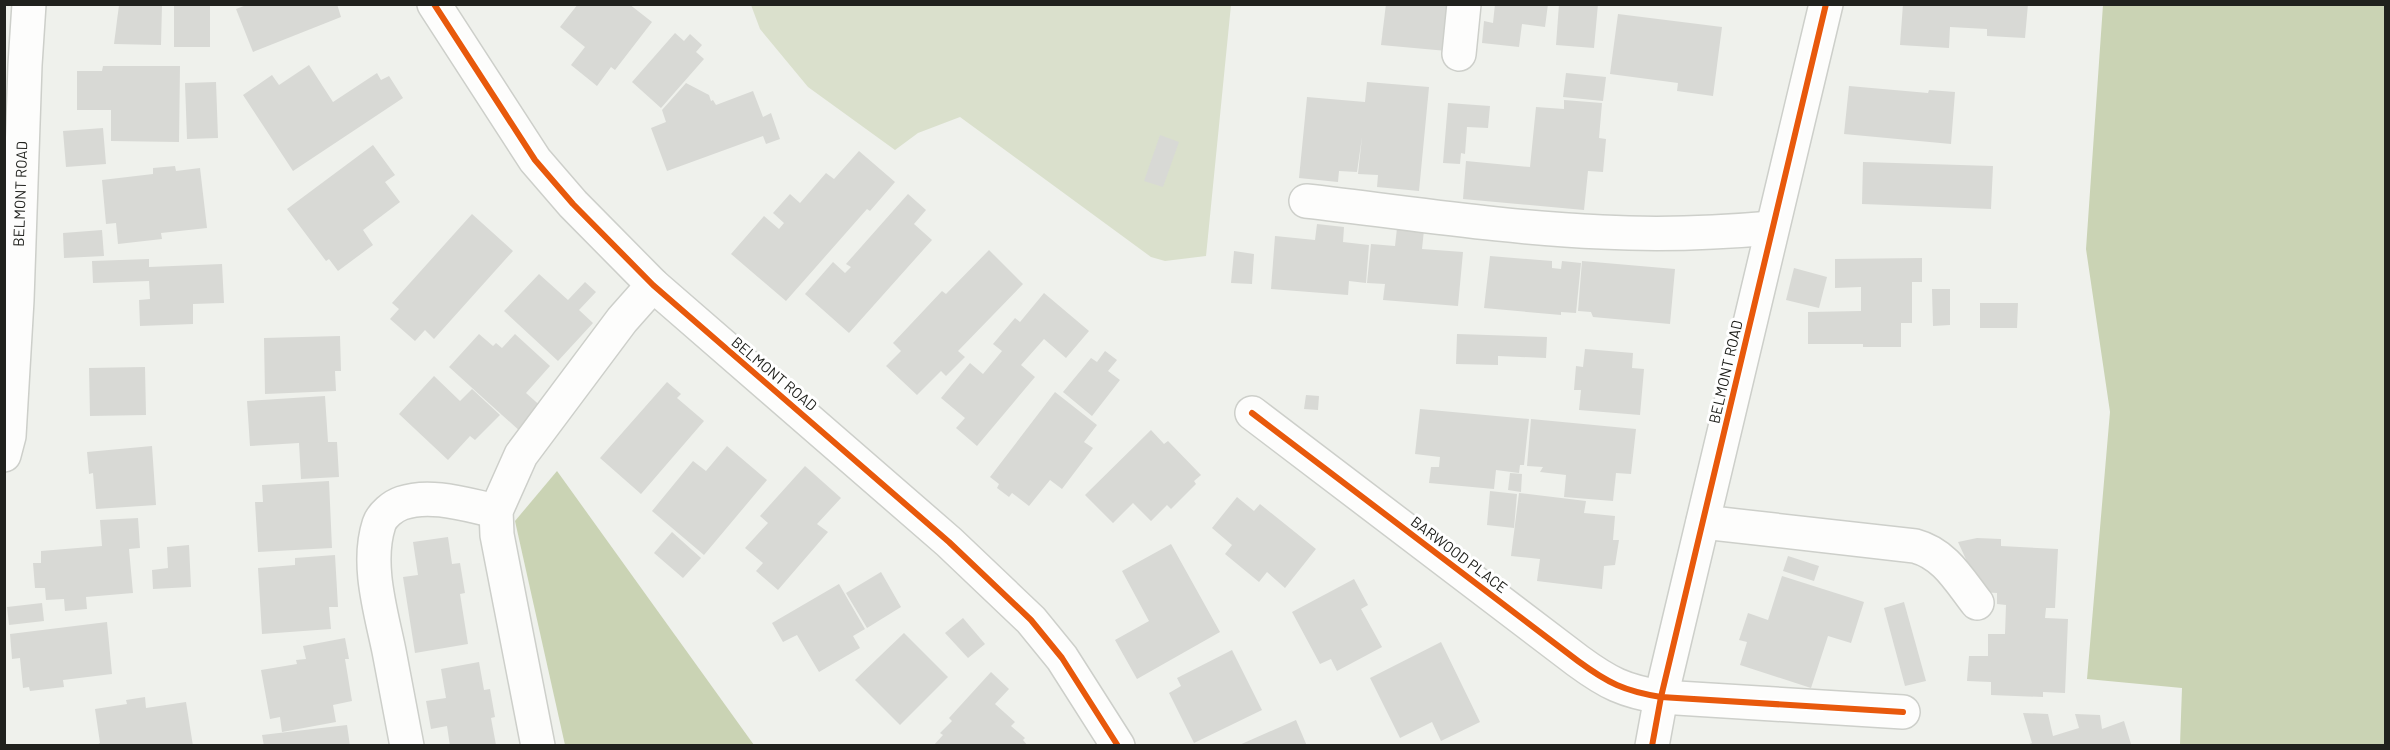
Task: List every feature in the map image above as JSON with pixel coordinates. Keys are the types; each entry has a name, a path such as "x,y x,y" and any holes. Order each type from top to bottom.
{"street":[{"name":"BELMONT ROAD","path":"4,455 9,436 17,300 29,4"},
{"name":"BELMONT ROAD","path":"434,4 536,160 573,204 653,285 949,542 1031,620 1062,658 1118,746"},
{"path":"1459,54 1464,4"},
{"name":"BELMONT ROAD","path":"1652,746 1661,698 1826,4"},
{"path":"1306,201 1554,229 1604,232 1722,232 1772,228"},
{"path":"538,746 497,535 496,511 521,455 622,320 653,285"},
{"name":"BARWOOD PLACE","path":"1252,413 1604,680 1622,689 1661,698 1903,712"},
{"path":"407,746 377,594 374,553 379,526 386,513 400,503 418,499 451,502 496,511"},
{"path":"1703,522 1928,549 1944,560 1977,603"}],"green space":[{"path":"751,5 1231,5 1206,256 1165,261 1151,257 960,117 918,133 895,150 808,87 760,29"},
{"path":"2103,5 2385,5 2385,745 2180,745 2182,688 2087,679 2110,412 2086,249"},
{"path":"557,471 754,745 565,745 515,521"}],"building":[{"path":"249,4 337,4 341,17 253,52 236,9"},
{"path":"578,4 629,4 652,22 615,70 611,67 597,86 571,65 585,47 560,27"},
{"path":"1386,4 1452,4 1447,51 1381,45"},
{"path":"1495,4 1548,4 1545,27 1522,24 1519,47 1482,43 1484,21 1493,23"},
{"path":"1559,4 1598,4 1594,48 1556,45"},
{"path":"1903,4 2028,4 2025,38 1987,36 1987,29 1950,27 1949,48 1900,45"},
{"path":"119,5 162,5 161,45 114,44"},
{"path":"174,5 210,5 210,47 174,47"},
{"path":"1618,14 1722,27 1713,96 1677,91 1678,83 1610,74"},
{"path":"675,33 684,41 690,34 702,45 696,52 704,59 661,108 632,82"},
{"path":"309,65 333,102 377,73 381,80 389,76 403,98 293,171 243,95 272,75 279,85"},
{"path":"103,66 180,66 179,142 111,141 111,110 77,110 77,71 102,71"},
{"path":"1566,73 1606,77 1603,101 1563,97"},
{"path":"216,82 218,138 187,139 185,83"},
{"path":"1367,82 1429,87 1419,191 1377,187 1378,175 1358,174 1362,137 1357,172 1339,171 1338,182 1299,178 1307,97 1365,102"},
{"path":"686,83 709,95 711,101 713,100 716,105 753,91 763,117 771,113 780,139 766,144 763,136 667,171 651,128 666,122 662,110"},
{"path":"1849,86 1928,93 1929,90 1955,92 1951,144 1844,134"},
{"path":"1564,100 1602,103 1599,138 1606,139 1603,172 1588,171 1584,210 1463,199 1466,161 1530,167 1536,107 1564,109"},
{"path":"1448,103 1490,106 1488,128 1467,127 1465,154 1461,153 1460,164 1443,163"},
{"path":"103,128 106,164 66,167 63,131"},
{"path":"1160,135 1179,142 1163,187 1144,181"},
{"path":"373,145 395,175 385,182 400,202 363,230 373,245 338,271 329,259 326,261 287,209"},
{"path":"859,151 895,182 870,211 867,209 786,301 731,254 764,216 779,229 784,223 773,213 790,194 800,203 826,173 834,179"},
{"path":"1863,162 1993,166 1991,209 1862,204"},
{"path":"175,166 176,171 200,168 207,228 161,233 162,239 118,244 116,223 106,224 102,180 153,174 153,168"},
{"path":"908,194 926,210 914,224 932,240 849,333 805,294 833,262 845,273 851,267 846,264"},
{"path":"472,214 513,251 434,339 425,330 415,341 390,319 399,309 392,303"},
{"path":"1317,224 1344,227 1343,242 1369,245 1366,283 1349,281 1348,295 1271,289 1275,236 1315,240"},
{"path":"1397,228 1424,230 1422,249 1463,252 1458,306 1383,300 1385,284 1367,283 1371,244 1395,246"},
{"path":"102,230 104,256 64,258 63,233"},
{"path":"989,250 1023,284 958,351 965,357 946,376 941,371 917,395 886,366 901,351 893,343 942,291 946,294"},
{"path":"1234,251 1254,254 1252,284 1231,283"},
{"path":"1490,256 1552,261 1552,268 1561,269 1562,261 1581,263 1576,313 1561,312 1561,315 1484,308"},
{"path":"1922,258 1922,282 1912,282 1912,323 1901,323 1901,347 1808,344 1808,312 1861,311 1861,287 1835,288 1835,259"},
{"path":"149,259 149,267 222,264 224,303 193,304 193,324 140,326 139,300 150,299 149,281 93,283 92,261"},
{"path":"1582,261 1675,269 1670,324 1593,317 1591,312 1578,311"},
{"path":"1794,268 1827,277 1819,308 1786,300"},
{"path":"539,274 568,300 585,282 596,292 579,310 593,323 558,361 504,311"},
{"path":"1932,289 1950,289 1950,325 1933,326"},
{"path":"1044,293 1089,331 1066,358 1044,339 1021,365 1035,377 977,446 956,428 965,418 941,398 970,363 983,374 1002,351 993,344 1015,318 1020,322"},
{"path":"1980,303 2018,303 2017,328 1980,328"},
{"path":"479,334 493,346 496,343 502,348 515,334 550,366 526,393 544,409 522,433 449,367"},
{"path":"1457,334 1547,337 1546,358 1498,356 1498,365 1456,364"},
{"path":"340,336 341,371 335,371 336,391 265,394 264,338"},
{"path":"1585,349 1633,353 1632,368 1644,369 1640,415 1579,410 1581,390 1574,390 1576,366 1583,367"},
{"path":"1105,351 1117,360 1108,371 1120,380 1092,416 1063,392 1091,358 1097,362"},
{"path":"145,367 146,415 90,416 89,368"},
{"path":"434,376 460,401 472,389 500,415 475,440 470,436 448,460 399,414"},
{"path":"667,382 681,394 677,398 704,421 641,494 600,458"},
{"path":"1055,392 1097,425 1084,442 1093,448 1062,489 1050,480 1029,506 1012,493 1009,497 997,488 999,484 990,477"},
{"path":"1306,395 1319,396 1318,410 1304,409"},
{"path":"325,396 328,442 337,442 339,477 301,479 299,443 250,446 247,401"},
{"path":"1420,409 1529,419 1524,465 1520,465 1519,473 1496,470 1494,489 1429,483 1431,467 1439,467 1440,457 1415,454"},
{"path":"1531,419 1636,429 1631,474 1616,473 1613,501 1564,497 1566,475 1540,472 1543,467 1527,466"},
{"path":"1151,430 1164,444 1168,441 1201,475 1194,481 1196,484 1171,509 1167,505 1151,521 1133,503 1113,523 1085,495"},
{"path":"152,446 156,505 96,509 93,473 89,474 87,452"},
{"path":"727,446 767,480 704,555 652,511 693,461 706,471"},
{"path":"805,466 841,498 817,524 828,532 778,590 756,571 763,563 745,548 768,523 760,516"},
{"path":"1510,473 1522,474 1521,492 1508,490"},
{"path":"329,481 332,548 258,552 255,502 263,502 262,485"},
{"path":"1490,491 1517,494 1514,528 1487,525"},
{"path":"1519,493 1586,501 1584,513 1615,516 1613,540 1619,540 1615,565 1604,566 1602,589 1537,581 1540,559 1511,556"},
{"path":"1237,497 1254,511 1260,504 1316,549 1285,588 1267,572 1259,582 1225,554 1232,545 1212,528"},
{"path":"138,518 140,548 129,549 133,593 86,597 87,609 65,611 64,599 46,600 45,588 35,588 33,563 41,563 41,551 102,546 100,520"},
{"path":"672,532 701,558 683,578 654,553"},
{"path":"448,537 452,564 460,563 465,593 460,594 468,644 415,653 403,577 418,575 413,542"},
{"path":"1977,538 2001,539 2001,546 2058,549 2055,608 2046,608 2045,618 2068,619 2065,693 2043,692 2043,697 1991,695 1991,682 1967,681 1969,656 1988,656 1988,634 2005,634 2006,605 1997,604 1997,593 1981,592 1958,542"},
{"path":"1171,544 1220,632 1137,679 1115,640 1149,621 1122,571"},
{"path":"189,545 191,587 153,589 152,570 168,568 167,547"},
{"path":"335,555 338,607 329,607 331,629 262,634 258,568 295,565 295,558"},
{"path":"1788,556 1819,566 1814,581 1783,571"},
{"path":"881,572 901,607 867,628 846,593"},
{"path":"1782,576 1864,602 1851,643 1828,636 1811,688 1740,665 1747,642 1739,640 1748,613 1768,620"},
{"path":"1354,579 1368,605 1361,609 1382,647 1337,671 1331,659 1320,664 1292,612"},
{"path":"839,584 865,629 853,636 860,648 819,672 797,635 783,642 772,623"},
{"path":"1904,602 1926,681 1905,686 1884,608"},
{"path":"42,603 44,621 9,625 7,607"},
{"path":"963,618 985,644 968,658 945,633"},
{"path":"107,622 112,674 63,680 64,687 30,691 29,687 23,688 20,658 12,659 10,634"},
{"path":"904,633 948,677 900,725 855,680"},
{"path":"345,638 349,659 345,659 352,701 333,705 336,722 282,732 280,717 270,719 261,670 297,664 296,660 306,659 303,646"},
{"path":"1441,642 1480,722 1441,741 1432,722 1400,738 1370,678"},
{"path":"1232,650 1262,710 1194,743 1169,693 1181,686 1177,678"},
{"path":"479,662 484,690 490,689 495,717 491,718 496,745 450,746 447,726 431,729 426,701 446,698 441,669"},
{"path":"991,672 1009,689 995,704 1015,722 1011,726 1025,738 1023,740 1028,746 933,746 943,735 940,733 952,721 949,718"},
{"path":"145,697 146,708 186,702 193,746 95,746 100,743 95,709 127,704 126,700"},
{"path":"2023,713 2048,714 2053,736 2079,728 2075,714 2100,715 2102,729 2124,721 2131,744 2126,746 2024,746 2032,743"},
{"path":"1296,720 1307,746 1237,746"},
{"path":"347,725 350,746 264,746 262,735"}],"cycle path":[{"path":"434,4 535,160 573,204 653,285 949,542 1031,620 1062,658 1118,746"},
{"path":"1652,746 1661,697 1826,4"},
{"path":"1252,413 1578,661 1617,685 1661,697 1903,712"}]}
